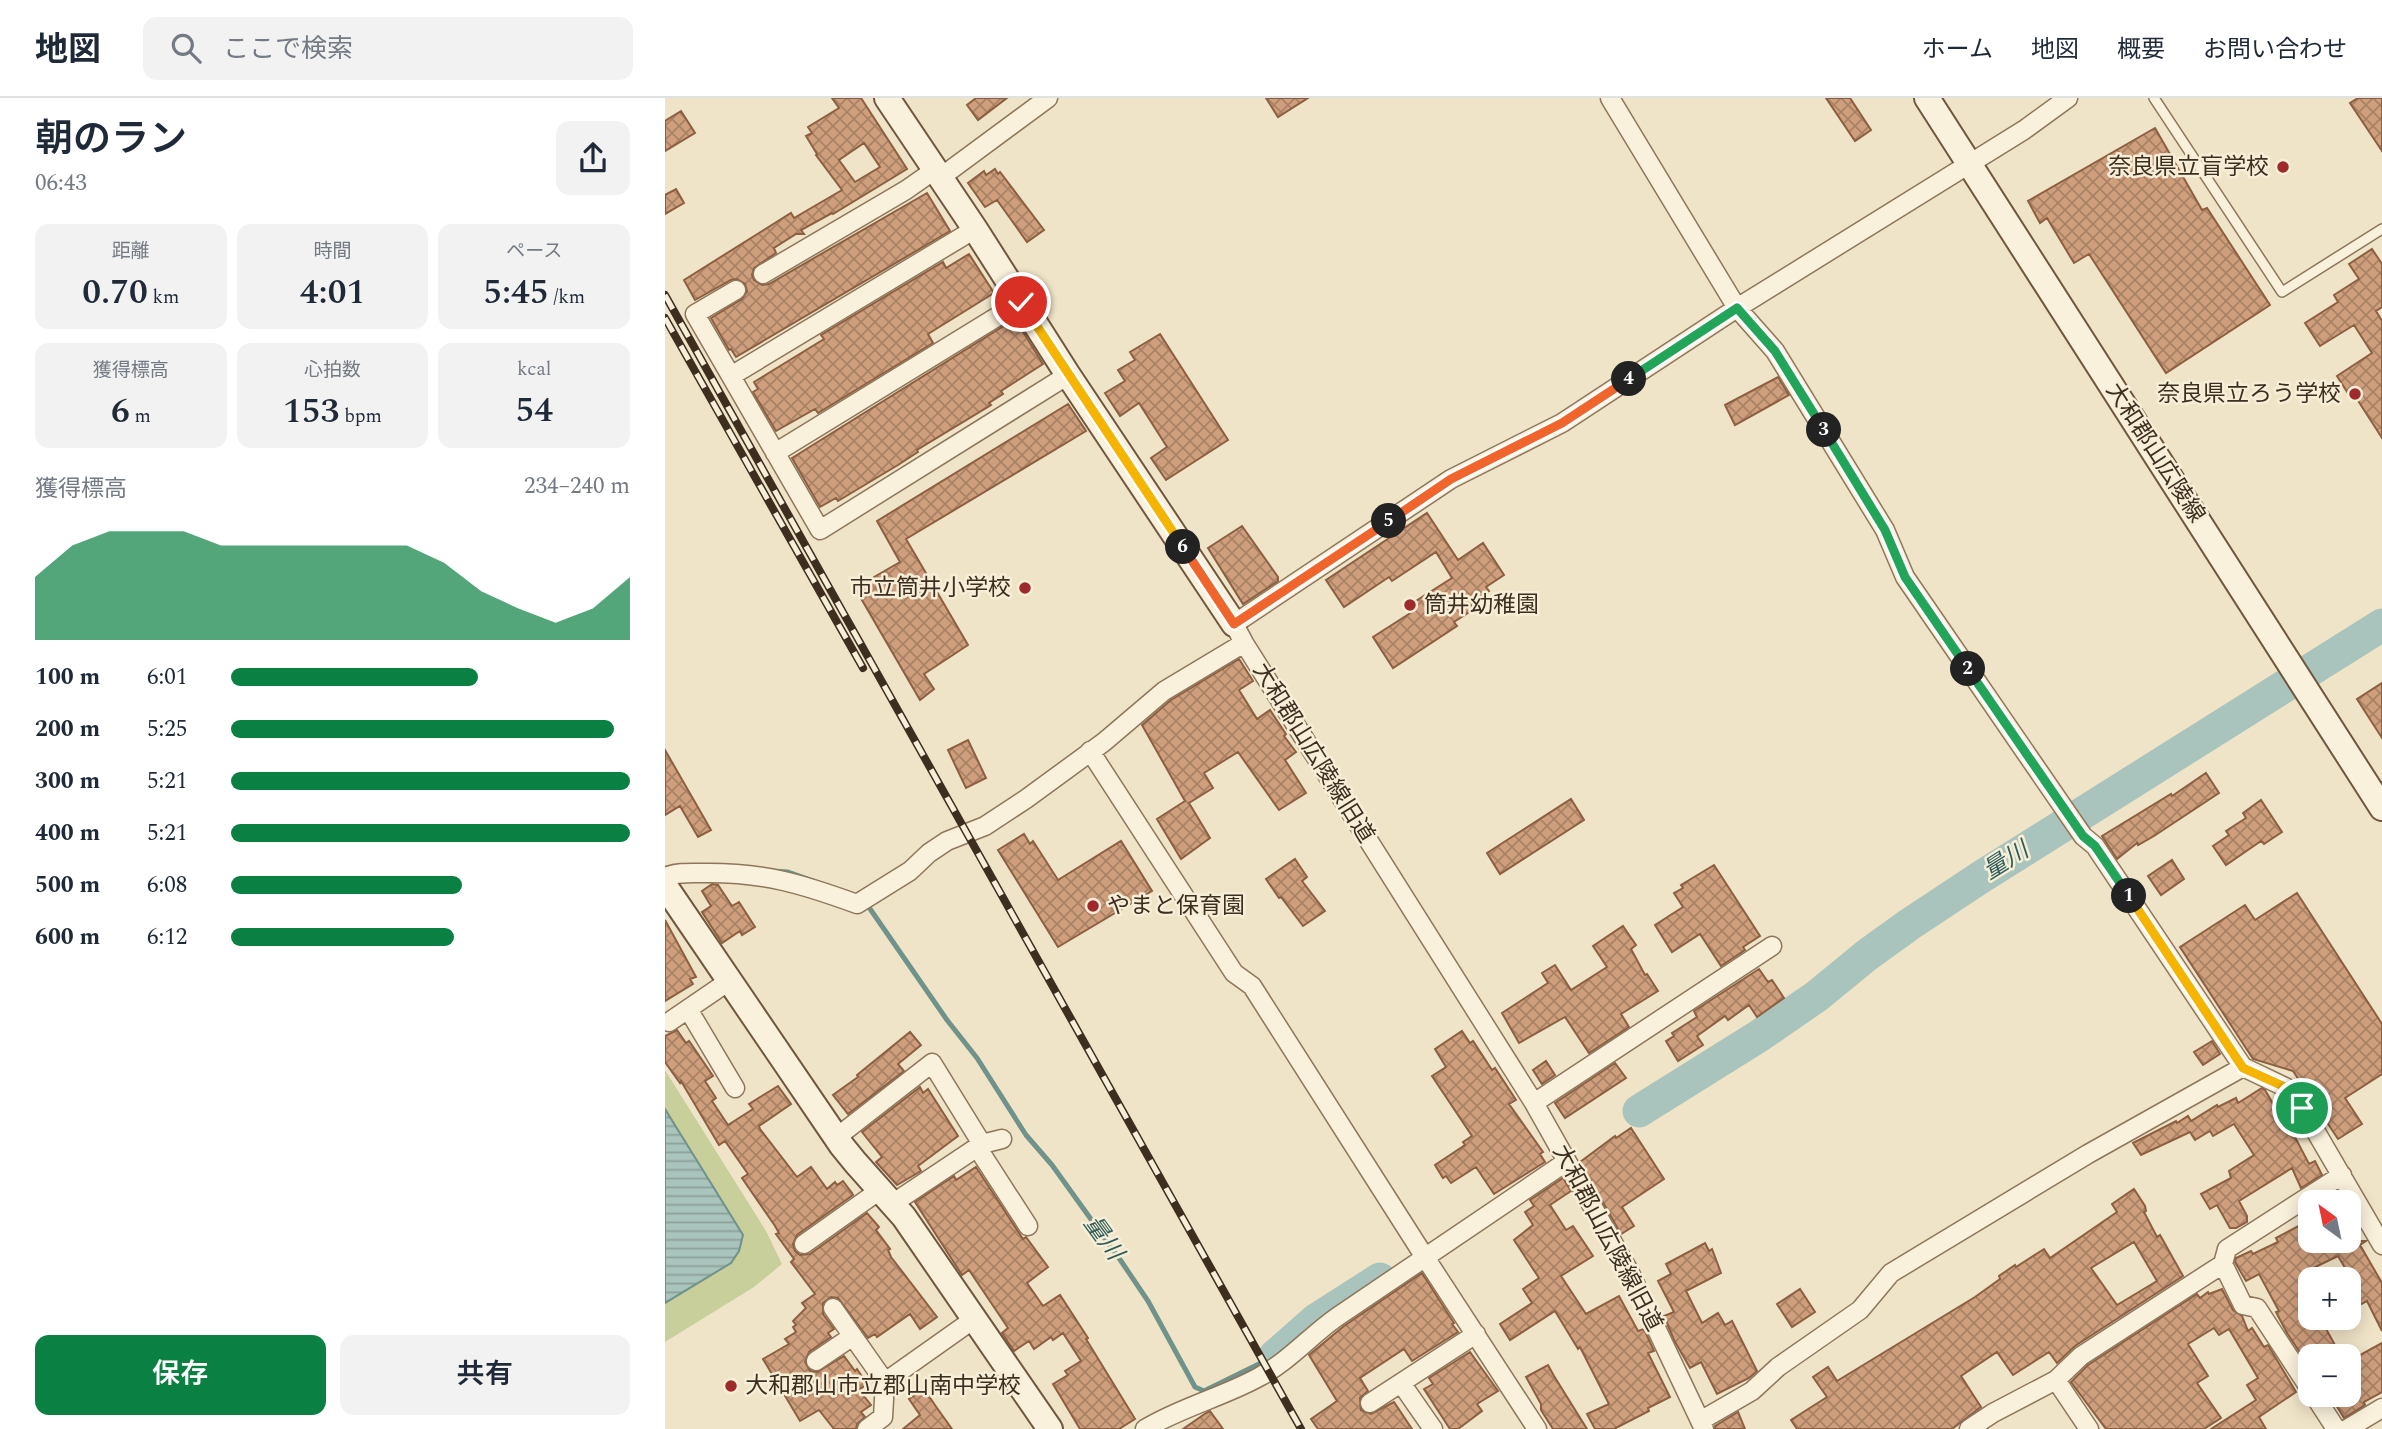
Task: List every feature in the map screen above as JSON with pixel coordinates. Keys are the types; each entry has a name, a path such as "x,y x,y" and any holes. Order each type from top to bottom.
{"street":[{"name":"大和郡山広陵線旧道","path":"887,98 1239,634 1534,1103 1630,1273 1702,1425"},
{"path":"763,274 938,173 1048,98"},
{"path":"1610,98 1737,308 1775,351 1885,530 1905,577 2083,836 2095,846 2243,1068 2285,1087 2302,1108 2382,1245"},
{"name":"大和郡山広陵線","path":"1927,98 2382,808"},
{"path":"665,877 674,873 723,872 780,878 857,904 910,871 947,841 985,826 1027,799 1239,634 1451,479 1562,423 1737,308 2024,130 2068,98"},
{"path":"731,376 975,229"},
{"path":"736,290 695,314 820,530 1067,375"},
{"path":"775,453 1021,302"},
{"path":"1090,751 1234,973 1252,986 1538,1429"},
{"path":"665,886 837,1137 855,1162 904,1217 1050,1429"},
{"path":"1534,1103 1772,946"},
{"path":"669,1022 729,981"},
{"path":"688,1009 736,1088"},
{"path":"837,1137 932,1063 1028,1226"},
{"path":"1702,1425 1752,1391 1778,1367 1860,1310 1891,1273 2088,1154 2243,1068"},
{"path":"804,1244 979,1146 1002,1139"},
{"path":"1158,1426 1286,1361 1319,1329 1423,1254 1566,1162"},
{"path":"1969,1429 1993,1413 2056,1380 2081,1356 2223,1264 2228,1249 2342,1175"},
{"path":"2223,1264 2243,1305 2257,1308 2298,1371"},
{"path":"833,1308 885,1381 883,1417 867,1429"},
{"path":"885,1381 974,1319"},
{"path":"1370,1403 1476,1334"},
{"path":"816,1362 853,1336"},
{"path":"2056,1380 2089,1429"},
{"path":"1401,1383 1433,1429"},
{"path":"2321,1407 2336,1429"},
{"path":"2347,1429 2382,1408"}],"lane":[{"path":"2154,98 2282,292 2382,229"}],"green space":[{"path":"665,1070 766,1231 782,1264 754,1287 665,1342 665,1303 731,1263 743,1235 665,1109"}],"water":[{"path":"665,1109 743,1235 739,1251 731,1263 665,1303"}],"building":[{"path":"832,98 861,98 907,169 801,230 804,234 796,234 774,248 776,253 754,268 754,280 762,285 769,284 927,193 950,231 736,357 731,349 729,350 711,318 742,299 747,291 745,284 737,279 731,280 695,300 684,280 791,213 794,218 842,190 816,155 806,136 812,133 808,127 839,108","holes":["864,143 880,167 855,182 839,160"]},
{"path":"976,98 1007,98 978,120 967,105"},
{"path":"1266,98 1308,98 1278,117"},
{"path":"1826,98 1850,98 1871,130 1855,141"},
{"path":"2358,98 2382,98 2382,151 2350,103"},
{"path":"681,111 695,133 665,151 665,121"},
{"path":"2155,128 2202,210 2207,208 2270,305 2166,373 2089,254 2074,263 2047,218 2040,223 2028,201"},
{"path":"995,169 1044,230 1027,242 997,200 985,207 968,183 984,171 986,175"},
{"path":"676,189 684,203 665,214 665,195"},
{"path":"2372,249 2382,264 2382,307 2376,311 2382,321 2382,438 2355,396 2351,398 2337,376 2372,353 2354,325 2320,346 2305,323 2338,302 2334,295 2359,279 2349,264"},
{"path":"969,254 994,293 928,334 933,343 818,413 815,409 776,431 753,392 758,389 754,382 824,339 821,335 943,262 946,268"},
{"path":"1015,319 1043,364 1001,391 1003,394 989,403 991,405 917,450 918,452 898,465 838,501 836,498 820,507 792,458"},
{"path":"1160,334 1228,440 1166,480 1151,458 1167,447 1139,403 1120,416 1105,393 1125,381 1118,370 1135,360 1130,352"},
{"path":"1778,377 1789,395 1735,425 1725,405"},
{"path":"1068,404 1086,431 906,539 968,645 924,674 934,689 920,700 855,588 900,562 877,521"},
{"path":"1427,513 1458,560 1483,543 1504,575 1486,587 1489,591 1470,603 1474,609 1454,622 1457,626 1393,668 1373,637 1412,612 1408,606 1452,578 1436,552 1392,581 1389,577 1344,607 1326,580"},
{"path":"1242,526 1278,577 1278,581 1243,604 1208,548"},
{"path":"1239,659 1253,681 1239,690 1257,719 1270,710 1286,734 1284,736 1296,752 1285,760 1306,793 1279,810 1238,752 1204,773 1213,788 1189,803 1210,838 1181,859 1157,819 1185,801 1142,725 1171,700"},
{"path":"2382,683 2382,738 2357,699"},
{"path":"968,740 986,778 966,788 948,750"},
{"path":"665,750 711,830 698,837 680,806 665,815"},
{"path":"2206,773 2219,793 2154,836 2138,845 2137,843 2117,859 2102,836"},
{"path":"1571,799 1584,820 1500,874 1487,853"},
{"path":"2261,800 2282,832 2264,844 2261,841 2226,865 2213,846 2229,835 2226,831 2246,818 2243,813"},
{"path":"1024,834 1030,844 1033,841 1058,880 1121,841 1152,891 1058,947 998,850"},
{"path":"1295,859 1307,877 1302,881 1325,911 1303,926 1266,879"},
{"path":"2172,860 2184,879 2161,895 2148,876"},
{"path":"1714,865 1760,936 1721,966 1700,934 1672,952 1655,925 1683,907 1674,893 1683,888 1681,885"},
{"path":"712,884 718,885 732,906 739,902 755,927 742,935 740,931 722,943 702,912 711,906 702,891"},
{"path":"2297,893 2382,1024 2382,1074 2345,1098 2362,1124 2338,1139 2293,1071 2253,1059 2180,947 2245,905 2255,920"},
{"path":"665,920 696,977 690,979 693,984 665,1001"},
{"path":"1623,926 1636,945 1631,949 1645,975 1647,974 1658,991 1621,1014 1629,1027 1589,1053 1565,1017 1519,1043 1502,1013 1548,983 1542,973 1555,965 1571,990 1607,967 1593,946"},
{"path":"1759,969 1768,982 1772,980 1784,998 1757,1017 1749,1005 1728,1020 1725,1016 1697,1036 1703,1045 1678,1061 1666,1041 1674,1036 1672,1033 1697,1017 1694,1011"},
{"path":"677,1030 686,1043 689,1041 713,1076 705,1081 716,1098 712,1101 728,1125 753,1109 749,1104 778,1086 791,1104 759,1126 760,1129 797,1177 811,1167 827,1189 835,1182 837,1185 843,1181 852,1193 853,1195 797,1235 793,1244 795,1251 800,1255 810,1254 867,1213 879,1227 876,1230 890,1249 888,1250 891,1257 937,1317 920,1329 910,1314 877,1337 875,1334 868,1338 838,1298 831,1297 823,1303 823,1314 834,1329 828,1333 831,1337 809,1352 805,1362 810,1371 817,1372 844,1356 855,1371 857,1369 867,1384 859,1390 871,1405 861,1412 865,1417 857,1424 856,1429 834,1429 819,1410 800,1421 763,1359 789,1344 785,1339 796,1332 793,1321 806,1308 802,1303 815,1294 791,1262 794,1259 776,1234 779,1233 775,1226 742,1178 748,1174 725,1141 719,1145 681,1081 680,1083 665,1062 665,1036"},
{"path":"1462,1031 1470,1043 1473,1041 1492,1070 1495,1068 1516,1100 1509,1104 1543,1152 1540,1154 1545,1162 1494,1194 1476,1167 1451,1183 1446,1176 1443,1178 1435,1165 1465,1145 1463,1142 1472,1136 1432,1076 1446,1067 1435,1049"},
{"path":"910,1032 921,1045 898,1064 904,1071 848,1114 833,1095"},
{"path":"2212,1041 2220,1054 2203,1065 2194,1052"},
{"path":"1546,1061 1555,1075 1542,1084 1533,1070"},
{"path":"1615,1063 1626,1078 1565,1118 1555,1103"},
{"path":"920,1087 923,1093 928,1089 958,1136 918,1166 921,1171 897,1185 876,1162 882,1157 862,1132"},
{"path":"2262,1088 2279,1114 2282,1112 2309,1164 2315,1161 2322,1175 2301,1188 2292,1168 2239,1201 2247,1216 2247,1222 2230,1228 2217,1205 2210,1209 2201,1194 2231,1178 2229,1171 2254,1155 2234,1124 2213,1136 2210,1131 2195,1140 2190,1132 2141,1155 2133,1143 2188,1116 2191,1121 2217,1105 2218,1107 2236,1098 2238,1103"},
{"path":"1631,1128 1664,1179 1622,1207 1634,1226 1621,1234 1580,1162 1615,1136 1616,1138"},
{"path":"976,1167 1023,1239 1026,1237 1048,1267 1027,1283 1043,1306 1060,1295 1135,1419 1119,1429 1080,1429 1053,1384 1068,1375 1065,1371 1081,1361 1063,1333 1053,1340 1051,1337 1034,1349 1029,1341 1014,1351 1002,1333 1008,1328 969,1270 962,1275 915,1202 954,1176 956,1180"},
{"path":"1563,1178 1571,1191 1550,1205 1566,1230 1573,1226 1593,1256 1561,1276 1586,1314 1619,1296 1638,1331 1644,1329 1654,1351 1648,1353 1670,1397 1614,1429 1595,1429 1587,1414 1609,1404 1580,1347 1578,1349 1555,1311 1510,1340 1500,1324 1532,1303 1523,1289 1539,1278 1514,1240 1533,1225 1525,1212 1534,1206 1530,1200"},
{"path":"2134,1189 2145,1206 2144,1212 2157,1237 2160,1235 2183,1276 2075,1346 2057,1363 2049,1352 2013,1375 1997,1352 1961,1376 1981,1407 1952,1429 1797,1429 1791,1420 1827,1397 1813,1377 1828,1367 1837,1381 1975,1297 2015,1265 2016,1267 2044,1249 2050,1258 2117,1212 2112,1204","holes":["2134,1242 2157,1281 2117,1305 2091,1268"]},
{"path":"2298,1226 2298,1253 2361,1253 2361,1247 2382,1283 2382,1331 2367,1301 2361,1304 2361,1267 2345,1267 2338,1256 2315,1267 2298,1267 2298,1330 2327,1330 2334,1344 2298,1344 2298,1350 2276,1312 2279,1311 2259,1274 2246,1281 2235,1262 2236,1258 2251,1251 2253,1254 2278,1242 2276,1238"},
{"path":"1705,1243 1709,1251 1712,1249 1721,1273 1686,1291 1702,1323 1718,1313 1725,1325 1732,1321 1757,1371 1717,1394 1701,1362 1690,1368 1674,1340 1664,1316 1674,1312 1658,1281 1671,1274 1666,1264"},
{"path":"1422,1273 1458,1332 1412,1361 1404,1349 1360,1378 1368,1391 1360,1398 1361,1410 1371,1414 1394,1402 1412,1429 1318,1429 1311,1419 1337,1401 1309,1355 1344,1326"},
{"path":"1800,1289 1815,1312 1792,1327 1777,1304"},
{"path":"2222,1289 2233,1310 2242,1316 2248,1331 2252,1328 2264,1347 2268,1345 2296,1392 2259,1417 2266,1429 2211,1429 2256,1400 2247,1385 2258,1378 2229,1329 2219,1335 2214,1328 2188,1344 2208,1376 2197,1383 2221,1418 2204,1429 2106,1429 2071,1382 2088,1365 2197,1294 2200,1298 2208,1292 2209,1294"},
{"path":"2382,1343 2382,1392 2364,1402 2365,1405 2344,1418 2337,1407 2361,1407 2361,1354"},
{"path":"1470,1352 1498,1391 1477,1404 1482,1411 1458,1429 1450,1429 1424,1389 1433,1384 1429,1378"},
{"path":"1548,1365 1587,1429 1553,1429 1541,1410 1541,1404 1526,1377"},
{"path":"924,1389 952,1429 903,1429 920,1415 909,1399"},
{"path":"1210,1411 1223,1429 1183,1429 1206,1413"},
{"path":"1738,1412 1745,1429 1715,1429 1715,1426"}],"waterway":[{"name":"量川","path":"1639,1111 1759,1036 1817,996 1910,924 1981,877 2382,625"},
{"name":"量川","path":"772,871 788,872 859,897"},
{"name":"量川","path":"866,903 947,1020 977,1058 1026,1135 1052,1165 1121,1261 1148,1301 1195,1387 1204,1391 1275,1356"},
{"name":"量川","path":"1275,1356 1316,1320 1380,1279"}],"railway":[{"path":"665,295 1301,1429"},
{"path":"665,318 863,668"}],"place":[{"name":"奈良県立盲学校","path":"2283,167"},
{"name":"奈良県立ろう学校","path":"2355,394"},
{"name":"市立筒井小学校","path":"1025,588"},
{"name":"筒井幼稚園","path":"1410,605"},
{"name":"やまと保育園","path":"1093,906"},
{"name":"大和郡山市立郡山南中学校","path":"731,1386"}],"route":[{"path":"1021,302 1234,624 1451,479 1562,423 1737,308 1775,351 1885,530 1905,577 2083,836 2095,846 2243,1068 2285,1087 2302,1108"}]}
